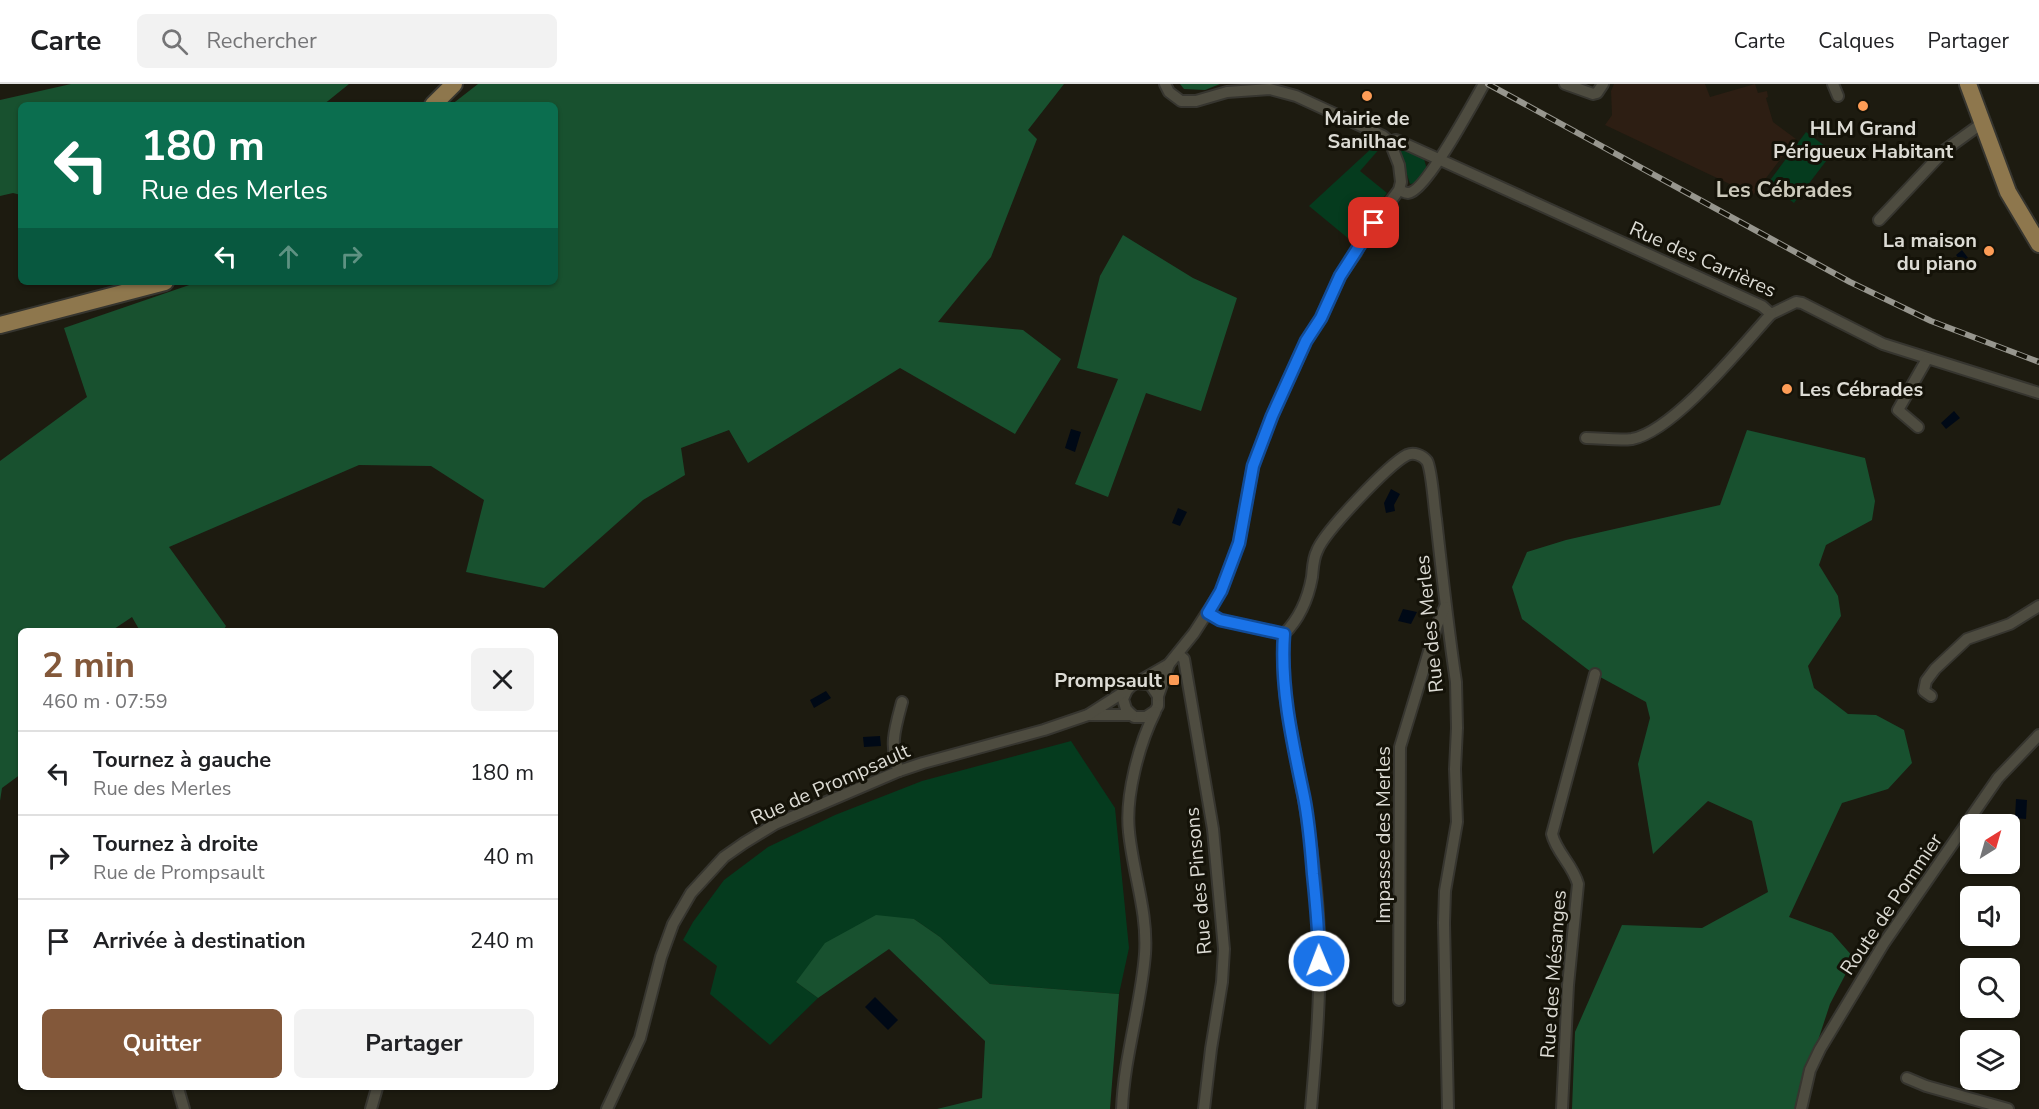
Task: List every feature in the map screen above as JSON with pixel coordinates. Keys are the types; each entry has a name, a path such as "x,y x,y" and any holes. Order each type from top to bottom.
{"main road":[{"path":"436,102 454,84"},
{"path":"1968,84 2008,192 2039,244"},
{"path":"0,326 154,285"}],"street":[{"name":"Rue des Carrières","path":"1165,84 1169,92 1181,101 1196,101 1227,92 1247,90 1270,89 1284,92 1379,133 1390,142 1401,142 1440,159 1762,306 1771,314 1796,302 1802,303 1883,344 2039,393"},
{"name":"Rue de Prompsault","path":"607,1109 640,1038 661,957 673,924 691,893 708,873 744,843 775,824 899,771 1044,730 1088,715 1169,664 1178,654 1208,613 1232,566 1239,543 1253,466 1290,375 1306,341 1321,318 1340,276 1356,254 1365,235 1399,190 1408,193 1413,191 1440,159 1484,84"},
{"path":"1565,84 1593,94 1597,93 1603,84"},
{"path":"1833,84 1838,96"},
{"path":"1879,220 1946,150 1981,124"},
{"path":"1390,142 1399,165 1401,182 1399,190"},
{"path":"1586,438 1633,439 1652,430 1691,401 1771,314"},
{"path":"1918,427 1898,410 1927,359"},
{"name":"Rue des Merles","path":"1284,634 1300,616 1309,590 1317,550 1326,534 1391,468 1407,455 1419,454 1429,464 1455,682 1457,822 1445,891 1444,923 1448,1109"},
{"path":"1930,696 1924,691 1926,681 1958,647 1976,635 2010,624 2039,606"},
{"name":"Impasse des Merles","path":"1399,1000 1400,747 1437,625 1445,607"},
{"path":"1208,613 1220,620 1284,634 1283,659 1286,690 1310,833 1318,918 1318,997 1311,1109"},
{"name":"Rue des Pinsons","path":"1178,654 1184,659 1213,829 1224,949 1222,982 1204,1109"},
{"name":"Rue de Prompsault","path":"1158,696 1169,664"},
{"name":"Rue des Mésanges","path":"1562,1109 1568,985 1578,884 1574,872 1553,841 1552,834 1595,674"},
{"path":"1122,1109 1145,955 1144,912 1129,833 1128,798 1144,737 1158,706 1158,696 1148,684 1131,686 1124,704 1144,737"},
{"path":"899,771 892,748 902,702"},
{"path":"1133,716 1146,717 1155,711"},
{"name":"Rue de Prompsault","path":"1088,715 1133,716"},
{"name":"Route de Pommier","path":"1801,1109 1810,1070 1820,1049 1884,943 1998,778 2039,735"},
{"path":"1907,1078 1926,1086 2008,1109"},
{"path":"179,1090 184,1109"},
{"path":"371,1109 376,1090"}],"shaded area":[{"path":"1614,84 1705,84 1710,97 1755,84 1758,93 1767,91 1768,97 1766,98 1773,122 1796,139 1753,195 1605,125 1612,115 1611,91"},
{"path":"1962,250 1975,267 1969,272 1956,255"},
{"path":"1954,411 1960,418 1946,429 1941,423"},
{"path":"1071,429 1081,432 1075,452 1065,448"},
{"path":"1391,489 1400,494 1394,505 1395,511 1386,513 1384,503"},
{"path":"1178,508 1187,512 1180,526 1172,523"},
{"path":"1403,609 1417,612 1411,624 1398,621"},
{"path":"826,691 831,698 814,708 810,700"},
{"path":"880,736 881,746 864,747 863,737"},
{"path":"2016,799 2027,800 2026,819 2020,818 2020,814 2015,814"},
{"path":"875,997 898,1020 888,1030 865,1007"}],"green space":[{"path":"71,84 349,84 327,102 18,102 18,194 0,196 0,100"},
{"path":"478,84 1064,84 1028,130 1037,139 991,257 938,322 1023,330 1061,359 1015,434 900,368 748,463 729,430 681,448 685,475 643,500 544,588 466,572 484,500 431,466 359,465 169,547 226,626 225,628 138,628 132,617 116,628 18,628 18,776 2,788 0,801 0,461 87,397 64,328 189,285 558,285 558,102 455,102"},
{"path":"1180,84 1220,84 1205,90 1184,89"},
{"path":"1806,132 1833,152 1794,203 1768,183"},
{"path":"1375,141 1381,147 1360,171 1387,193 1349,239 1309,206 1372,148"},
{"path":"1404,147 1423,156 1427,169 1415,183 1410,184 1399,149"},
{"path":"1123,235 1193,278 1237,298 1201,411 1146,393 1108,497 1075,484 1118,379 1077,368 1100,276"},
{"path":"1747,430 1865,458 1875,501 1872,520 1826,545 1819,565 1838,596 1841,616 1808,666 1814,688 1848,714 1876,715 1904,730 1912,763 1888,789 1842,803 1789,917 1832,933 1854,958 1830,1004 1798,1109 1572,1109 1575,1032 1622,925 1702,928 1768,892 1752,821 1708,801 1653,854 1638,764 1650,718 1646,702 1591,672 1522,619 1512,587 1527,552 1566,540 1720,505"},
{"path":"1071,741 1115,808 1129,948 1119,994 990,984 940,937 914,919 796,982 818,998 770,1045 710,994 717,966 683,940 693,922 724,880 768,847 835,815 922,781"},
{"path":"876,915 914,919 940,937 990,984 1119,994 1110,1109 937,1109 982,1098 985,1041 889,949 818,998 796,982 825,943"}],"railway":[{"path":"1488,84 1850,282 1931,321 2039,362"}],"place":[{"name":"Mairie de Sanilhac","path":"1367,96"},
{"name":"HLM Grand Périgueux Habitant","path":"1863,106"},
{"name":"La maison du piano","path":"1989,251"},
{"name":"Les Cébrades","path":"1787,389"},
{"name":"Prompsault","path":"1174,680"}],"district":[{"name":"Les Cébrades","path":"1784,189"}],"route":[{"path":"1319,961 1318,918 1310,833 1286,690 1283,659 1284,634 1220,620 1208,613 1232,566 1239,543 1253,466 1272,416 1306,341 1321,318 1340,276 1374,223"}]}
